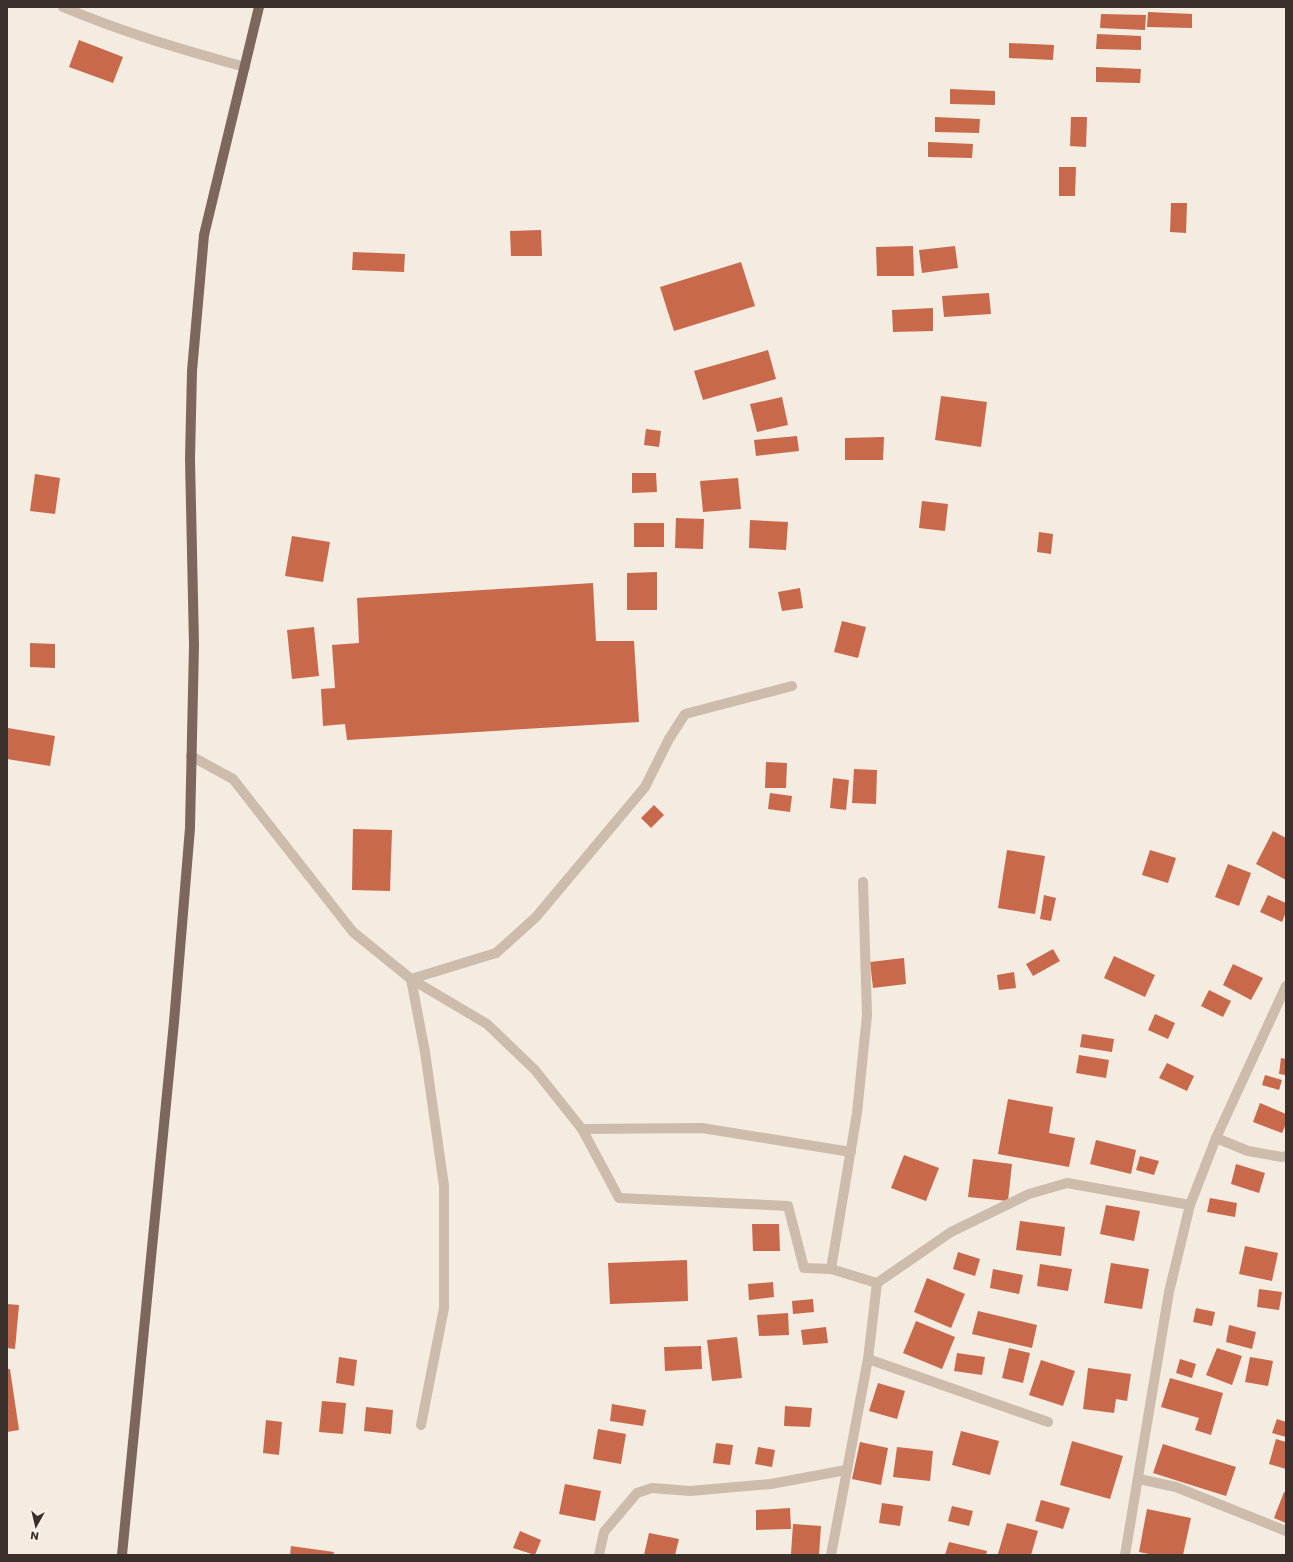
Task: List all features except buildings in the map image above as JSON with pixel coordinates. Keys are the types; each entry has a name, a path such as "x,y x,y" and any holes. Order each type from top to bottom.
{"main road":[{"path":"122,1555 174,1022 190,828 194,645 190,459 192,371 204,235 259,7"}],"street":[{"path":"63,7 90,19 167,45 245,67"},
{"path":"411,979 496,953 536,917 645,788 669,739 685,714 792,686"},
{"path":"192,756 233,779 353,932 411,979 487,1024 535,1070 582,1129 619,1198 788,1206 804,1268 832,1269 877,1283"},
{"path":"832,1269 857,1113 867,1015 863,882"},
{"path":"411,979 425,1052 444,1186 444,1308 421,1425"},
{"path":"1125,1555 1169,1292 1190,1205 1216,1138 1286,986"},
{"path":"582,1129 702,1128 850,1152"},
{"path":"1216,1138 1248,1151 1282,1157 1286,1156"},
{"path":"831,1555 868,1359 877,1283 951,1232 1029,1194 1066,1183 1190,1205"},
{"path":"868,1359 1048,1422"},
{"path":"600,1555 604,1532 637,1492 652,1488 690,1491 771,1484 846,1470"},
{"path":"1138,1479 1176,1487 1286,1532"}]}
